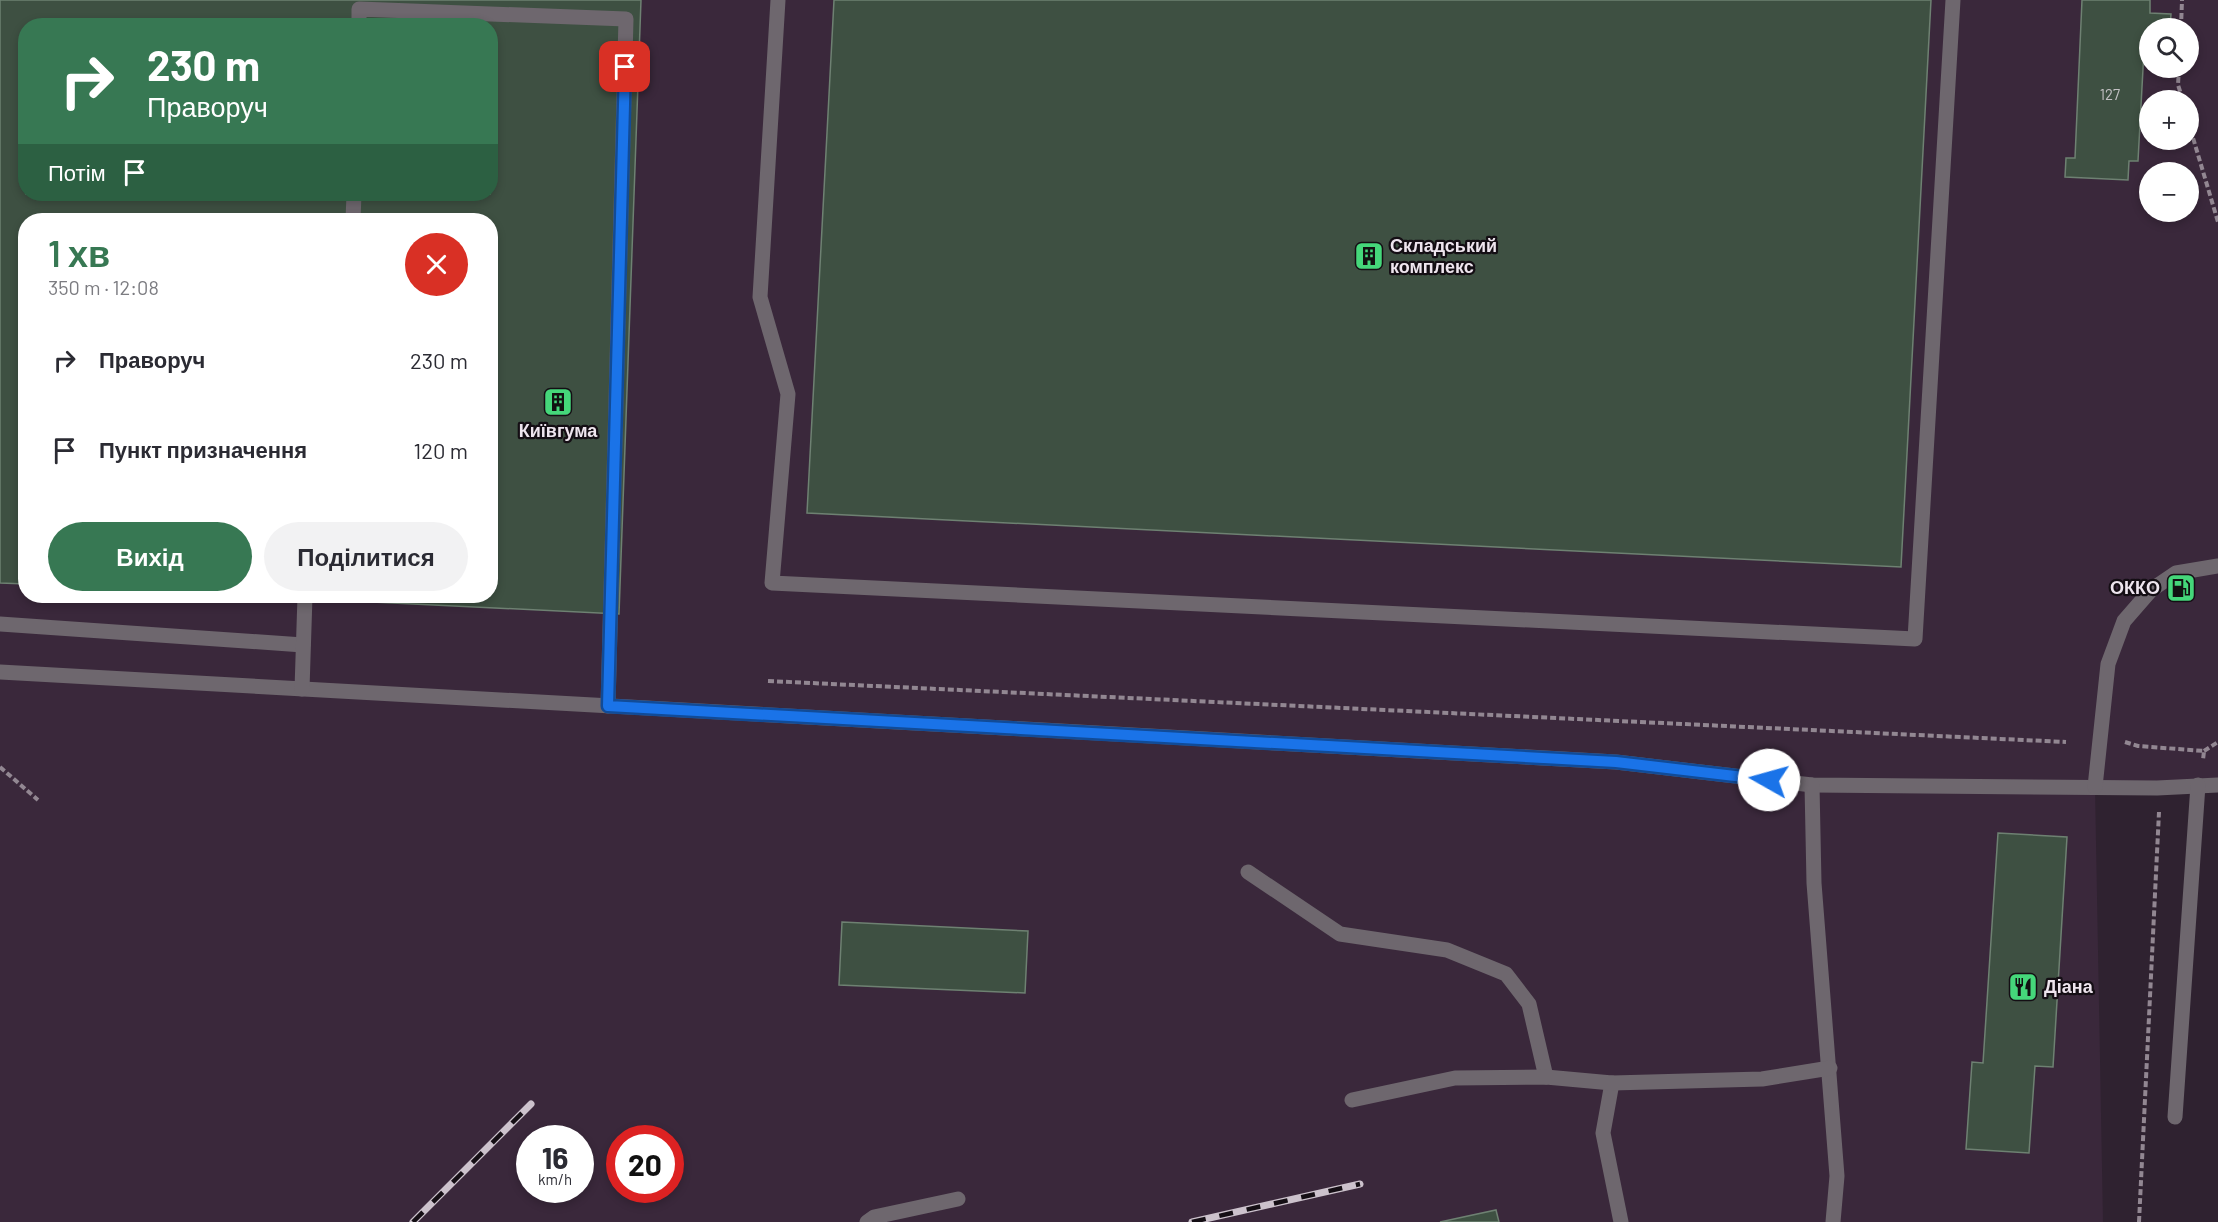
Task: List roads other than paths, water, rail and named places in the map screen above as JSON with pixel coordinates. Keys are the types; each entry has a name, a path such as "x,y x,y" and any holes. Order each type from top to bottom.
{"lane":[{"path":"778,0 760,297 788,394 772,584 1915,639 1953,0"},
{"path":"358,18 359,9 626,19 608,706"},
{"path":"2095,787 2108,664 2124,621 2151,590 2176,573 2218,566"},
{"path":"302,689 305,603"},
{"path":"0,624 303,645"},
{"path":"0,672 1616,762 1812,786 2218,785"},
{"path":"2175,1117 2198,785"},
{"path":"1812,786 1814,883 1837,1176 1833,1222"},
{"path":"1248,872 1340,934 1447,950 1506,974 1529,1004 1546,1077"},
{"path":"1352,1100 1455,1078 1546,1077 1612,1083 1762,1079 1830,1068"},
{"path":"1612,1083 1603,1133 1621,1222"},
{"path":"867,1222 874,1217 958,1199"}],"railway":[{"path":"413,1222 531,1104"},
{"path":"1192,1222 1360,1184"}],"place":[{"name":"Складський комплекс","path":"1369,256"},
{"name":"Київгума","path":"558,402"},
{"name":"ОККО","path":"2181,588"},
{"name":"Діана","path":"2023,987"}]}
